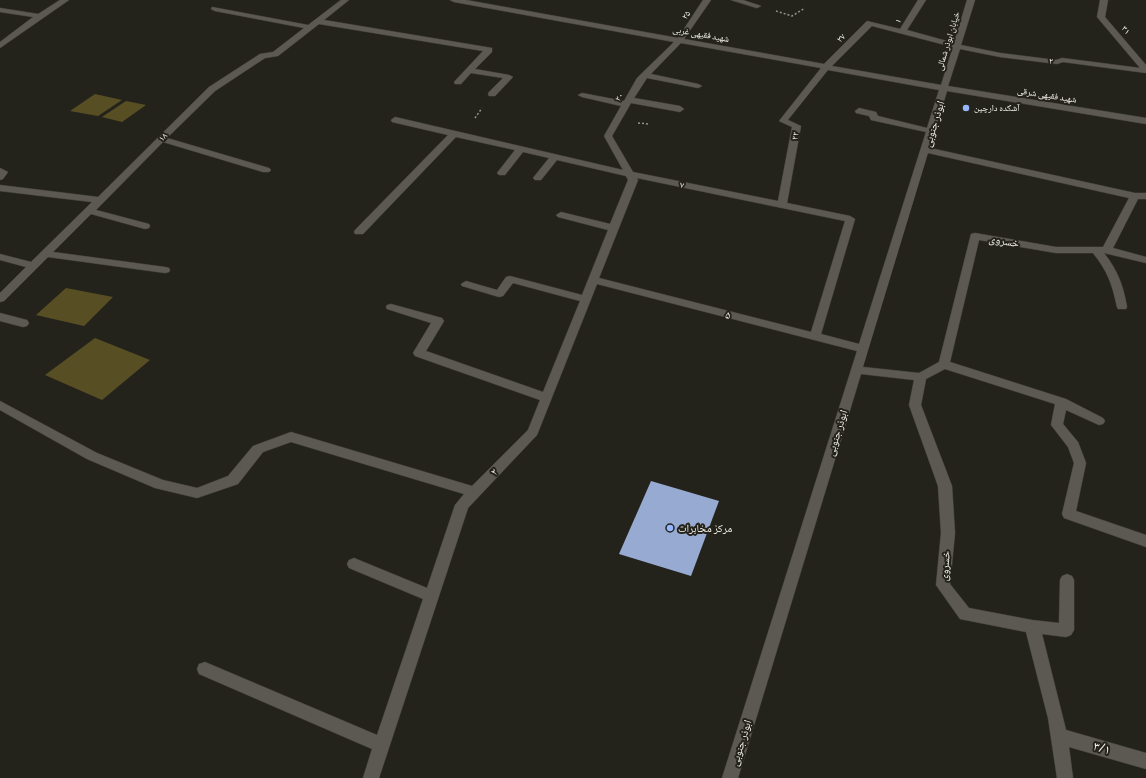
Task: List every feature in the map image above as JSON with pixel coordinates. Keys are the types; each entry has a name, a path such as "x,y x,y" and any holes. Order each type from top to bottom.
{"street":[{"path":"0,46 39,16 64,0"},
{"name":"۱۸","path":"0,299 212,89 263,56 275,54 345,0"},
{"name":"شهید فقیهی غربی","path":"454,0 944,88"},
{"name":"۲۵","path":"680,40 707,0"},
{"path":"735,0 757,6"},
{"name":"۱","path":"902,32 922,0"},
{"name":"خیابان ابوذر شمالی","path":"944,88 971,0"},
{"name":"۳۱","path":"1104,0 1101,17 1146,71"},
{"path":"215,9 309,27"},
{"path":"0,10 39,16"},
{"path":"317,21 489,50 458,82"},
{"name":"۲","path":"870,23 957,46 1000,54 1057,62 1062,60 1146,71"},
{"name":"۲۷","path":"826,67 870,23"},
{"name":"۲۰","path":"629,174 608,136 640,80 680,40"},
{"name":"۲۲","path":"782,205 797,126 783,120 826,67"},
{"path":"470,70 509,77 492,94"},
{"path":"646,75 698,86"},
{"name":"شهید فقیهی شرقی","path":"944,88 1146,121"},
{"name":"ابوذر جنوبی","path":"730,778 944,88"},
{"path":"582,95 680,109"},
{"path":"859,111 873,114 874,118 931,131"},
{"name":"۷","path":"395,120 629,174 850,219 815,336"},
{"path":"359,232 458,135"},
{"path":"161,139 266,170"},
{"path":"502,173 521,149"},
{"path":"926,150 1135,196 1146,196"},
{"path":"538,178 555,157"},
{"path":"0,171 3,172 0,176"},
{"name":"۲","path":"371,778 462,504 533,432 633,180 629,174"},
{"path":"724,193 728,182"},
{"path":"0,188 100,200"},
{"path":"1101,250 1135,196"},
{"path":"89,211 145,226"},
{"path":"561,216 614,228"},
{"name":"خسروی","path":"944,364 975,236 1056,250 1101,250"},
{"path":"1101,250 1146,260"},
{"path":"1101,250 1117,283 1122,307"},
{"path":"46,254 165,270"},
{"path":"0,257 34,266"},
{"path":"466,284 499,294 510,279 586,299"},
{"name":"۵","path":"593,280 864,349"},
{"path":"391,307 438,321 419,354 547,398"},
{"path":"0,317 23,323"},
{"path":"857,370 921,377 944,364 1062,402 1099,421"},
{"name":"خسروی","path":"921,377 915,405 945,486 948,533 943,586 965,614 1032,627 1066,630 1068,580"},
{"path":"1062,402 1057,425 1074,445 1080,463 1069,514 1146,541"},
{"path":"0,405 92,456 160,484 197,493 233,480 258,449 291,437 475,492"},
{"path":"354,564 432,596"},
{"path":"1032,627 1056,718 1066,778"},
{"path":"205,669 382,745"},
{"name":"۳/۱","path":"1059,736 1146,761"}],"path":[{"path":"757,6 792,16 805,8"},
{"path":"458,135 492,94"}],"shaded area":[{"path":"95,94 122,100 98,116 70,111"},
{"path":"126,101 146,105 122,122 102,117"},
{"path":"66,288 113,297 84,326 36,315"},
{"path":"95,338 150,360 102,400 45,375"}],"building":[{"name":"مرکز مخابرات","path":"651,481 719,501 691,576 619,554"}],"place":[{"name":"آشکده دارچین","path":"966,108"},
{"name":"مرکز مخابرات","path":"670,528"}]}
